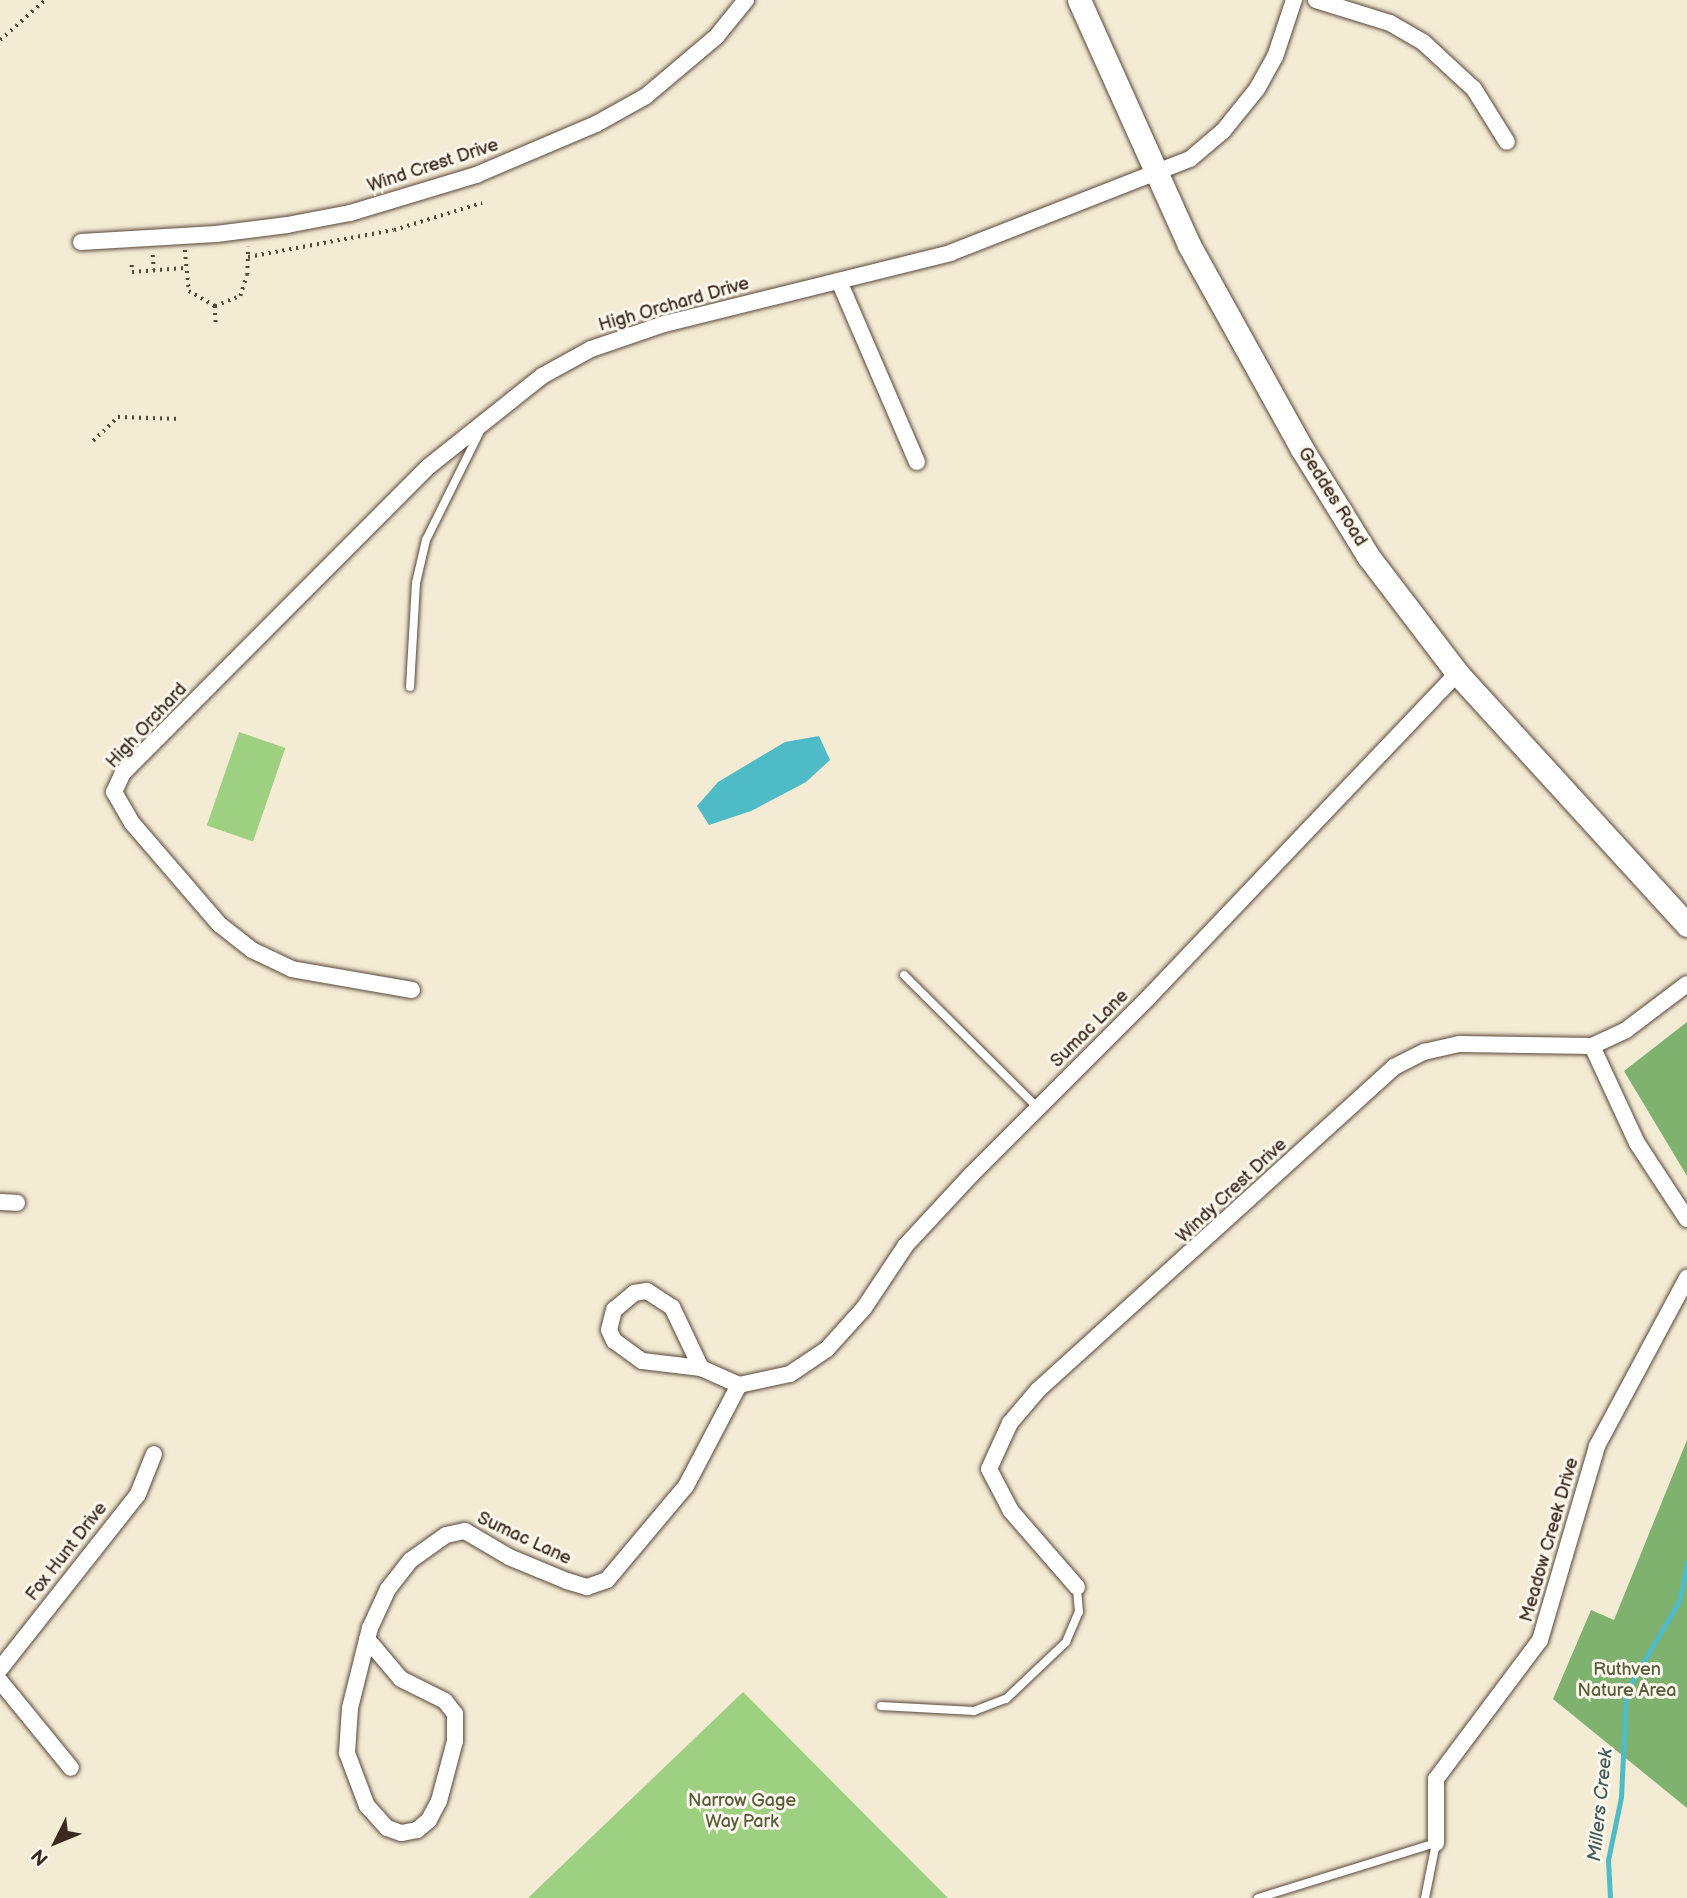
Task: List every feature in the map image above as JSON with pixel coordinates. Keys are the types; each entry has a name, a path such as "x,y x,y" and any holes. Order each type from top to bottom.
{"main road":[{"name":"Geddes Road","path":"1079,0 1189,246 1302,449 1375,566 1457,673 1687,925"}],"street":[{"name":"Wind Crest Drive","path":"81,242 216,234 287,225 350,213 476,175 596,124 646,96 716,37 746,0"},
{"name":"High Orchard Drive","path":"482,428 542,376 591,349 664,324 950,253 1190,159 1232,121 1275,57 1294,0"},
{"path":"1316,0 1390,23 1423,42 1474,89 1507,142"},
{"path":"839,281 917,462"},
{"name":"High Orchard","path":"412,990 292,969 252,950 219,924 132,823 114,792 123,773 428,467 482,428"},
{"name":"Sumac Lane","path":"367,1639 401,1679 446,1701 455,1714 455,1741 439,1801 429,1820 417,1830 401,1833 387,1828 367,1806 347,1753 350,1708 367,1639 388,1589 411,1560 446,1535 465,1531 509,1557 577,1584 587,1587 607,1580 686,1486 738,1385 790,1374 827,1349 864,1308 906,1245 1457,673"},
{"name":"Windy Crest Drive","path":"1077,1587 1011,1511 989,1469 1010,1423 1038,1390 1394,1067 1424,1052 1460,1044 1592,1046 1626,1030 1687,984"},
{"path":"1592,1046 1637,1143 1687,1219"},
{"path":"0,1202 17,1203"},
{"name":"Meadow Creek Drive","path":"1436,1843 1436,1779 1540,1640 1597,1446 1687,1278"},
{"path":"701,1367 680,1319 660,1297 647,1291 634,1293 614,1310 609,1330 626,1353 652,1364 701,1367 738,1385"},
{"name":"Fox Hunt Drive","path":"0,1669 138,1494 154,1454"},
{"path":"0,1681 71,1768"}],"lane":[{"name":"High Orchard Drive","path":"410,687 416,583 426,540 446,492 482,428"},
{"path":"904,975 1038,1108"},
{"path":"881,1706 974,1711 1006,1699 1066,1642 1079,1612 1077,1587"},
{"path":"1258,1898 1436,1843 1425,1898"}],"path":[{"path":"0,40 45,0"},
{"path":"248,257 368,236 482,203"},
{"path":"215,306 240,296 249,242"},
{"path":"185,248 184,268 190,291 215,306"},
{"path":"153,264 153,270"},
{"path":"132,265 132,272 184,268"},
{"path":"215,306 216,325"},
{"path":"93,441 118,418 181,419"}],"green space":[{"path":"239,732 285,748 253,842 207,826"},
{"path":"1687,1022 1687,1176 1624,1071"},
{"name":"Ruthven Nature Area","path":"1687,1440 1687,1808 1553,1699 1591,1610 1614,1620"},
{"name":"Narrow Gage Way Park","path":"743,1692 948,1898 528,1898"}],"water":[{"path":"819,736 830,760 806,782 751,811 709,825 697,806 718,782 785,742"}],"waterway":[{"name":"Millers Creek","path":"1610,1898 1608,1860 1621,1797 1626,1692 1679,1601 1687,1562"}]}
